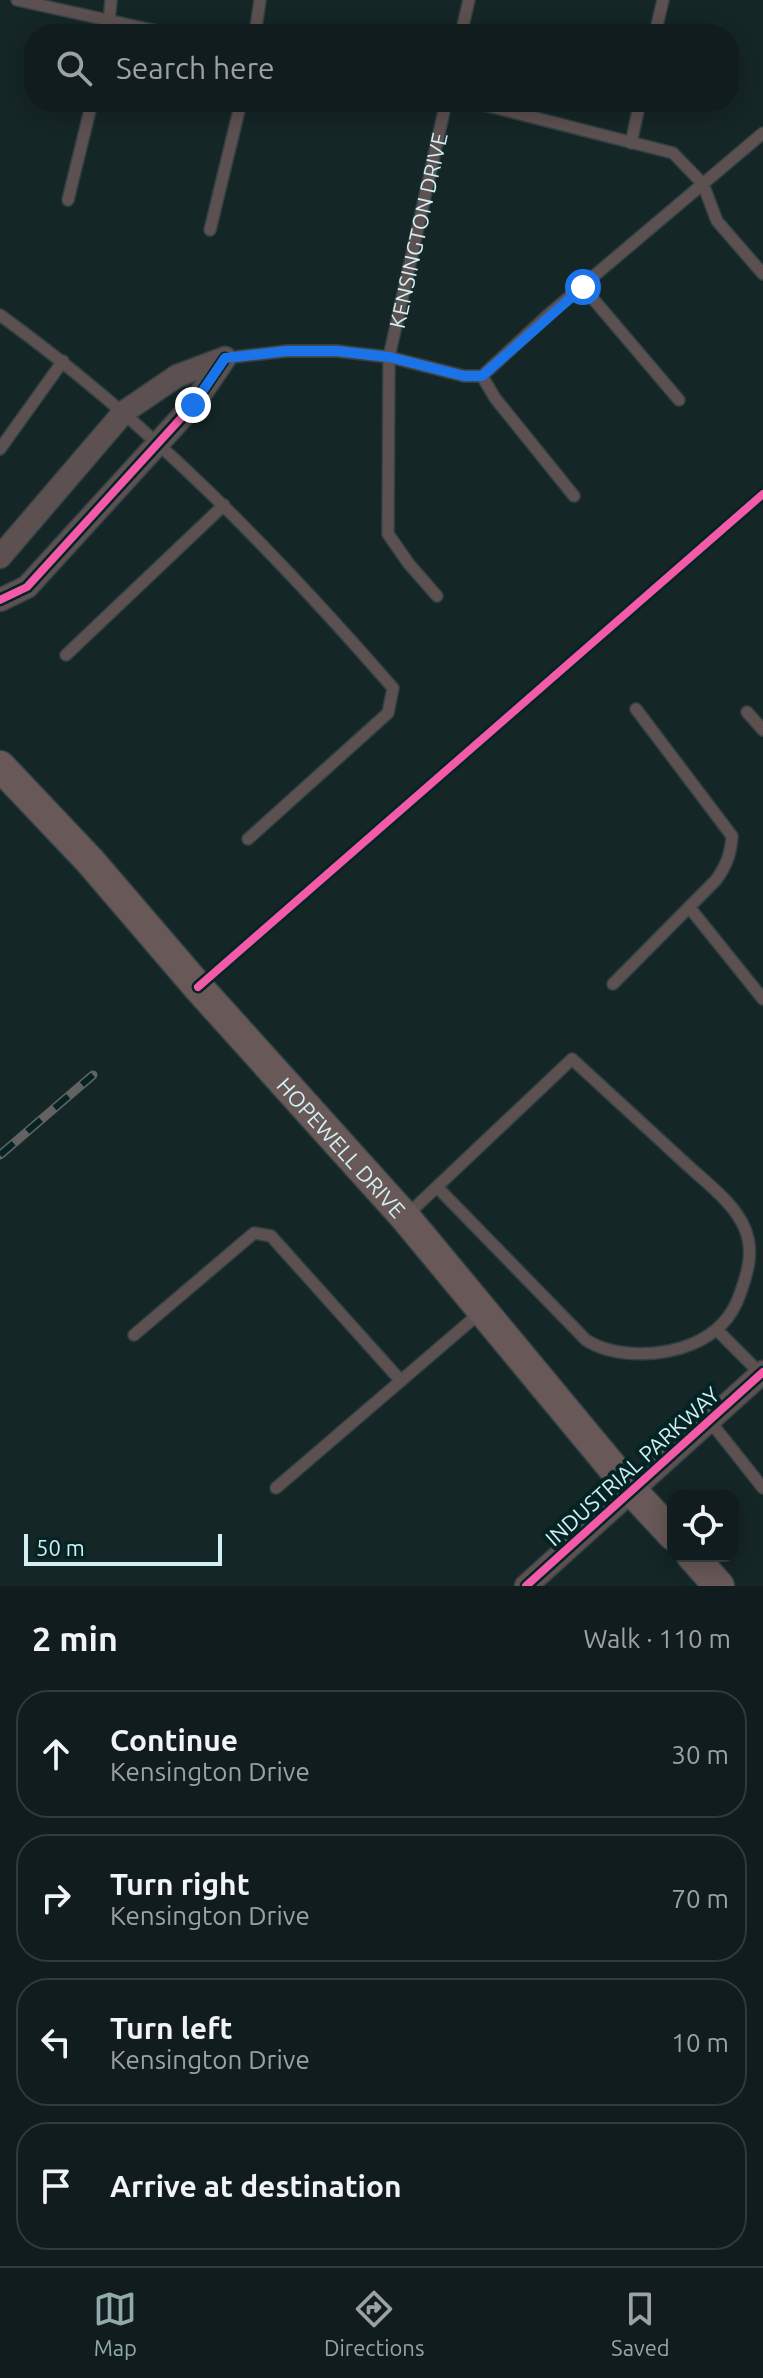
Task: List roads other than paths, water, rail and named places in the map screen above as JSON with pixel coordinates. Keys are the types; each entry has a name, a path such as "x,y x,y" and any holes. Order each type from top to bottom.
{"main road":[{"name":"HOPEWELL DRIVE","path":"0,766 90,861 198,987 405,1217 481,1312 667,1529"},
{"path":"697,1562 719,1586"}],"street":[{"name":"KENSINGTON DRIVE","path":"0,557 124,412 177,376 225,358"},
{"path":"0,600 27,587 193,405 225,358"},
{"name":"INDUSTRIAL PARKWAY","path":"526,1586 762,1373"}],"lane":[{"path":"17,0 123,24"},
{"path":"109,24 111,0"},
{"path":"256,24 260,0"},
{"path":"463,24 469,0"},
{"path":"657,24 663,0"},
{"path":"68,200 90,112"},
{"path":"210,230 239,112"},
{"name":"KENSINGTON DRIVE","path":"389,357 444,112"},
{"path":"512,112 673,153 703,184 717,221 763,274"},
{"path":"631,143 638,112"},
{"path":"574,496 495,398 482,376 763,133"},
{"path":"583,287 679,400"},
{"path":"0,315 63,361 124,412 224,505 325,609 393,688 388,713 248,839"},
{"name":"KENSINGTON DRIVE","path":"225,358 287,351 337,351 389,357 464,376 482,376"},
{"path":"389,357 388,534 437,596"},
{"path":"0,449 63,361"},
{"path":"66,655 224,505"},
{"path":"613,984 716,880 727,864 732,836 636,709"},
{"path":"747,712 763,730"},
{"path":"689,907 763,999"},
{"path":"405,1217 572,1059 718,1194 740,1219 747,1231 749,1269 734,1311 717,1330 690,1345 644,1354 599,1349 586,1340 438,1188"},
{"path":"134,1335 254,1233 271,1236 401,1381"},
{"path":"276,1488 481,1312"},
{"path":"717,1330 762,1373"},
{"path":"709,1420 763,1488"}],"railway":[{"path":"0,1155 93,1075"}]}
